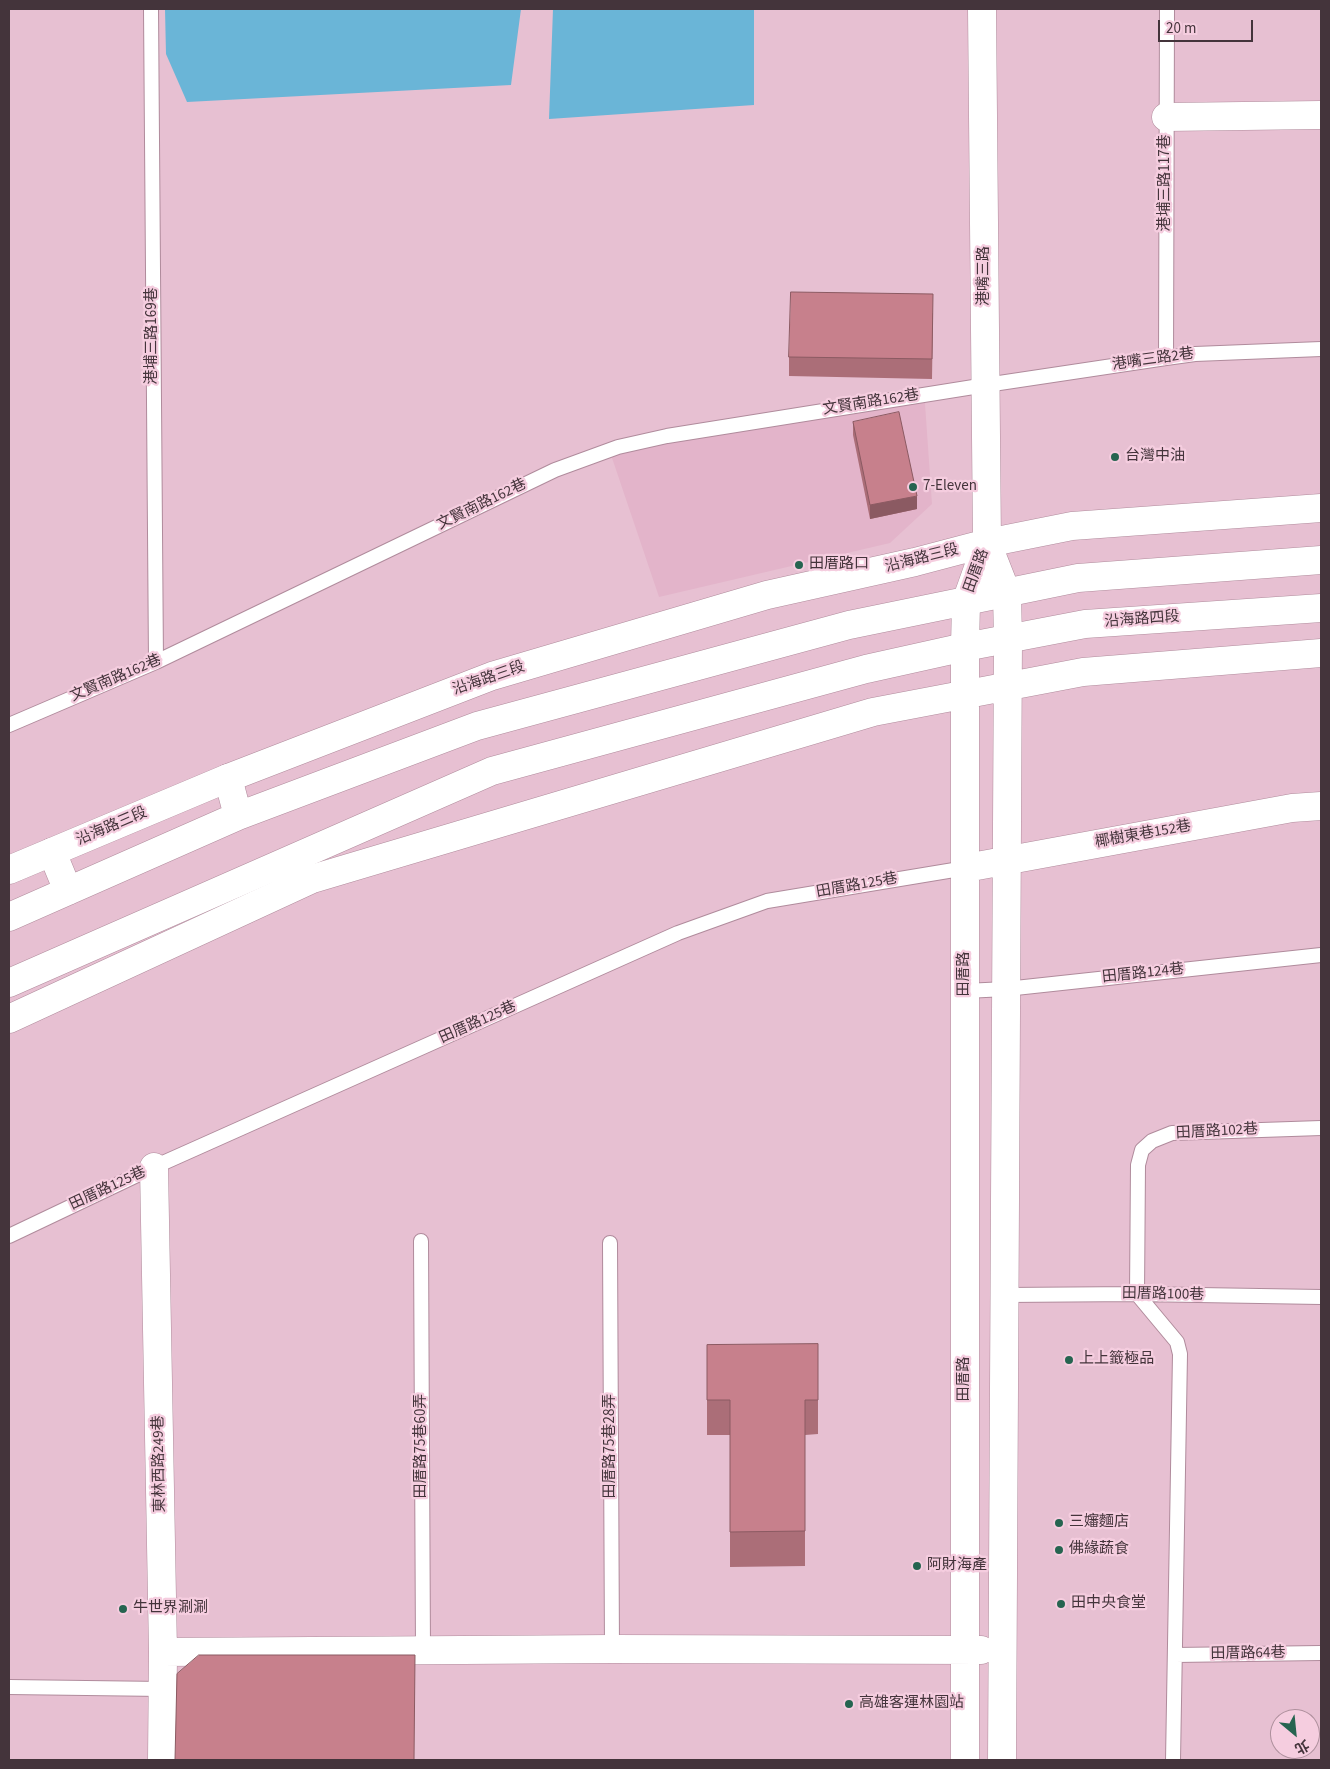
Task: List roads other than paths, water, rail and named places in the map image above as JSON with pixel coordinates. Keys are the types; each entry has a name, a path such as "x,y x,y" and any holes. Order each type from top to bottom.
{"street":[{"name":"港嘴三路","path":"982,9 987,543"},
{"path":"1166,117 1321,115"},
{"path":"987,543 1072,526 1321,508"},
{"name":"田厝路","path":"987,543 1007,594 1008,639 1002,1760"},
{"name":"田厝路","path":"965,1760 965,647 966,602 987,543"},
{"name":"沿海路三段","path":"9,870 228,778 492,676 767,595 915,562 987,543"},
{"path":"9,917 238,816 477,726 849,625 1078,578 1321,560"},
{"name":"沿海路四段","path":"965,647 1085,624 1321,608"},
{"path":"9,983 492,772 866,669 965,647"},
{"path":"9,1019 312,879 873,712 1083,672 1321,653"},
{"path":"228,778 238,816"},
{"name":"椰樹東巷152巷","path":"966,868 1292,808 1321,806"},
{"path":"52,852 68,891"},
{"name":"東林西路249巷","path":"154,1167 163,1652 162,1760"},
{"path":"163,1652 612,1649 1003,1650"}],"lane":[{"name":"港埔三路169巷","path":"151,9 156,662"},
{"name":"港埔三路117巷","path":"1166,358 1167,9"},
{"name":"港嘴三路2巷","path":"986,385 1195,354 1321,349"},
{"name":"文賢南路162巷","path":"9,725 156,662 555,470 618,447 677,434 986,385"},
{"name":"田厝路125巷","path":"9,1236 154,1167 678,933 767,901 966,868"},
{"name":"田厝路124巷","path":"966,991 1006,989 1321,955"},
{"name":"田厝路102巷","path":"1137,1294 1138,1165 1142,1150 1152,1141 1172,1133 1321,1128"},
{"name":"田厝路75巷60弄","path":"421,1241 423,1650"},
{"name":"田厝路75巷28弄","path":"610,1243 612,1649"},
{"name":"田厝路100巷","path":"1005,1295 1137,1294 1321,1297"},
{"path":"1137,1294 1177,1342 1180,1354 1172,1760"},
{"name":"田厝路64巷","path":"1174,1655 1321,1653"},
{"path":"9,1687 163,1689"}],"water":[{"path":"165,9 521,9 511,85 187,102 166,54"},
{"path":"553,9 754,9 754,105 549,119"}],"place":[{"name":"台灣中油","path":"1115,457"},
{"name":"7-Eleven","path":"913,487"},
{"name":"田厝路口","path":"799,565"},
{"name":"上上籤極品","path":"1069,1360"},
{"name":"三嬸麵店","path":"1059,1523"},
{"name":"佛緣蔬食","path":"1059,1550"},
{"name":"阿財海產","path":"917,1566"},
{"name":"田中央食堂","path":"1061,1604"},
{"name":"牛世界涮涮","path":"123,1609"},
{"name":"高雄客運林園站","path":"849,1704"}]}
